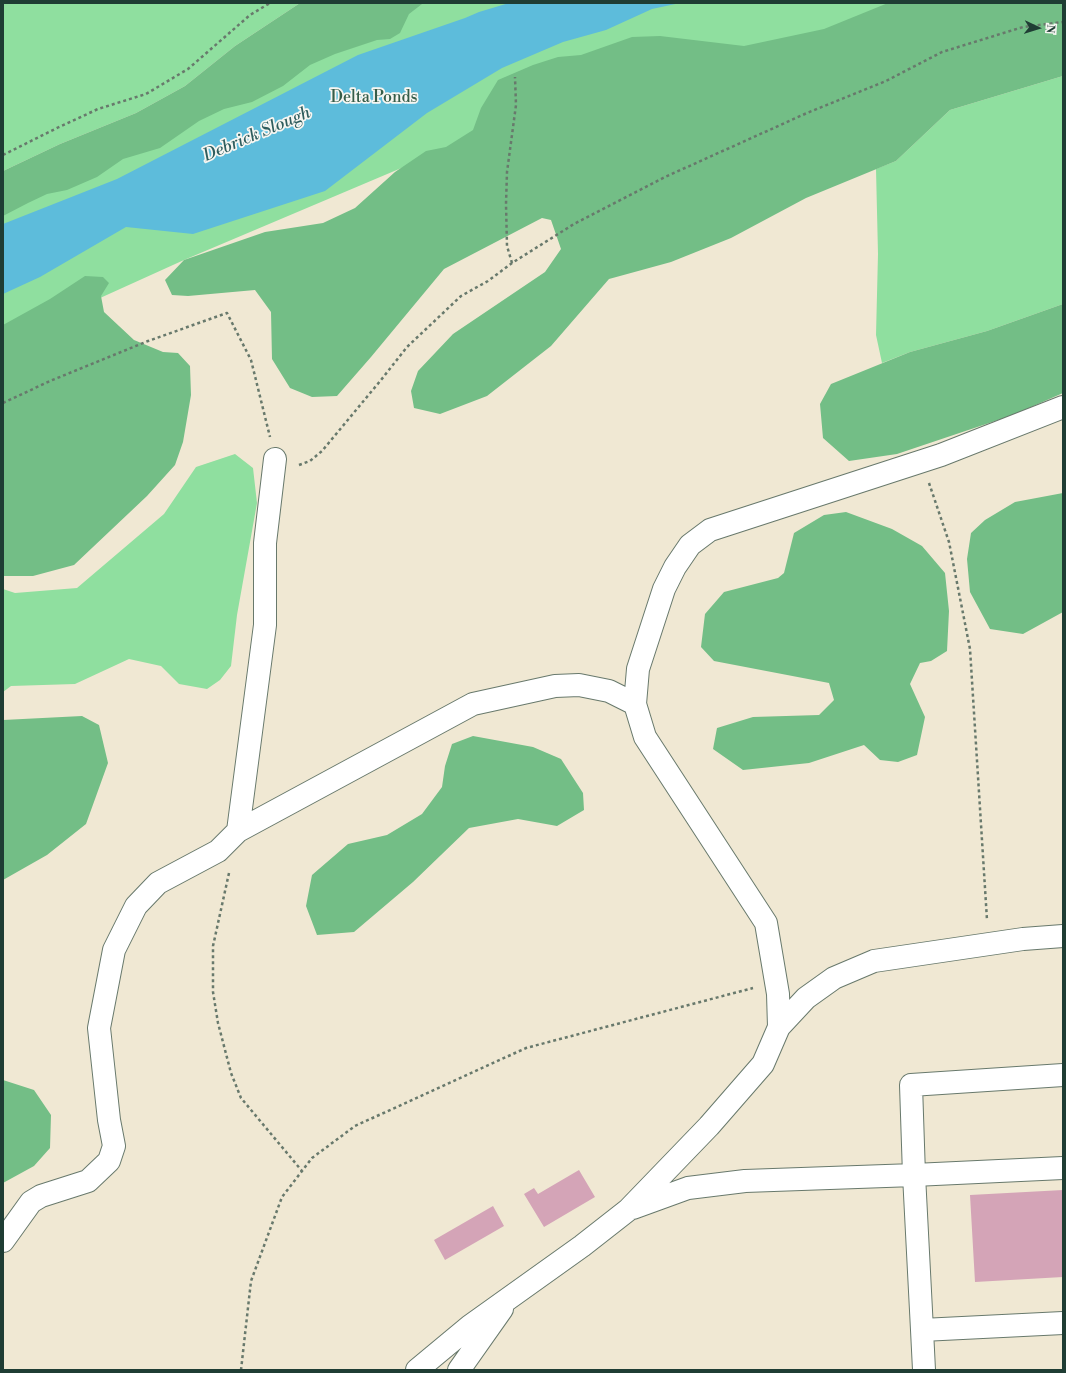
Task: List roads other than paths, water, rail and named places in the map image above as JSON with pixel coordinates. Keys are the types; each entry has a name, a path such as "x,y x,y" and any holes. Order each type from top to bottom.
{"lane":[{"path":"779,1027 778,994 766,923 645,737 635,704 638,670 664,589 675,567 690,545 710,530 921,462 1063,407"},
{"path":"238,831 265,625 265,542 275,459"},
{"path":"3,1241 31,1202 41,1196 88,1181 110,1161 114,1146 99,1028 114,950 136,906 158,883 218,850 238,831 473,704 555,686 579,685 609,691 635,704"},
{"path":"417,1370 470,1326 582,1246 628,1210 708,1126 763,1064 779,1027 806,998 834,978 872,961 1023,939 1063,936"},
{"path":"924,1370 911,1085 1063,1075"},
{"path":"628,1210 688,1188 745,1181 1063,1168"},
{"path":"459,1370 512,1295"},
{"path":"922,1330 1063,1323"}],"water":[{"name":"Debrick Slough","path":"509,3 680,3 652,9 606,30 563,42 502,68 427,113 325,191 193,234 126,227 40,277 3,294 3,224 117,179 358,55 479,12"}],"park label":[{"name":"Delta Ponds","path":"374,98"}]}
